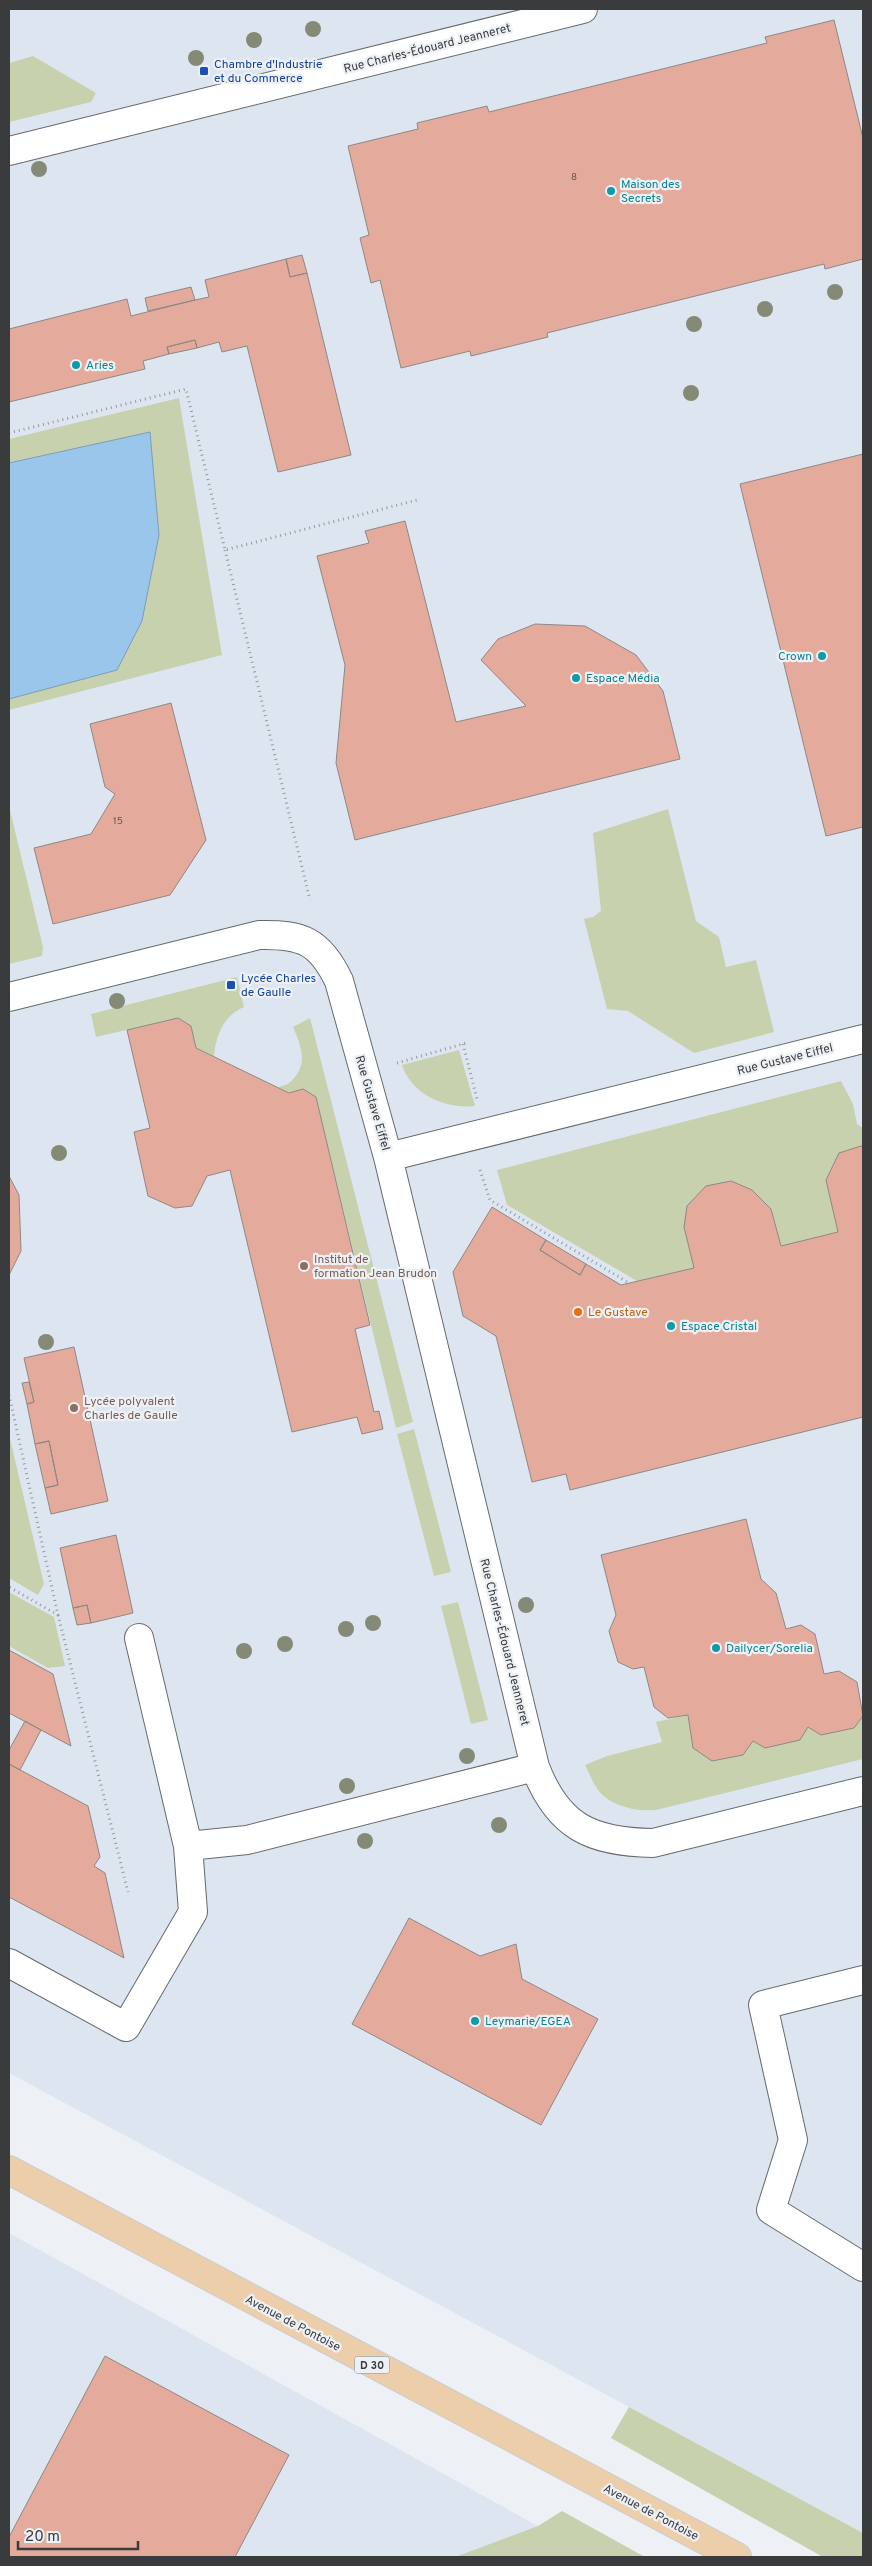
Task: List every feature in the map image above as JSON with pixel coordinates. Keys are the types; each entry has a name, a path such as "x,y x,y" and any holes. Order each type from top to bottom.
{"main road":[{"name":"Avenue de Pontoise","path":"9,2170 736,2557"}],"street":[{"name":"Rue Charles-Édouard Jeanneret","path":"9,151 584,9"},
{"name":"Rue Gustave Eiffel","path":"9,997 259,935 283,934 304,939 322,954 339,981 388,1157 863,1039"},
{"name":"Rue Charles-Édouard Jeanneret","path":"388,1157 535,1767 544,1790 557,1810 595,1835 622,1842 653,1843 863,1791"},
{"path":"9,1963 126,2027 193,1912 188,1846 139,1638"},
{"path":"188,1846 247,1840 535,1767"},
{"path":"863,1980 763,2004 793,2140 771,2210 863,2267"}],"path":[{"path":"9,433 186,389 310,900"},
{"path":"226,550 417,500"},
{"path":"392,1064 464,1044 477,1101"},
{"path":"480,1168 490,1200 628,1283"},
{"path":"9,1395 58,1616 128,1892"},
{"path":"9,1587 58,1616"}],"shaded area":[{"path":"9,9 863,9 863,2533 9,2073"},
{"path":"9,2233 538,2526 594,2557 9,2557"}],"green space":[{"path":"33,56 96,93 91,102 9,122 9,63"},
{"path":"179,398 222,655 9,710 9,699 117,670 150,432 9,463 9,439"},
{"path":"9,806 43,947 42,956 9,964"},
{"path":"668,809 696,921 719,937 726,967 756,960 774,1032 694,1053 628,1011 607,1009 584,919 593,917 601,911 593,833"},
{"path":"237,977 244,1007 226,1020 219,1033 214,1056 196,1048 191,1026 178,1018 96,1037 91,1014"},
{"path":"310,1018 413,1422 396,1428 316,1097 303,1089 289,1093 278,1087 290,1083 299,1071 302,1052 293,1027"},
{"path":"459,1050 475,1106 452,1105 431,1098 413,1084 402,1065"},
{"path":"841,1081 853,1104 857,1124 863,1128 863,1146 839,1153 838,1232 781,1246 771,1209 752,1190 731,1181 706,1186 687,1206 694,1268 637,1281 507,1205 497,1170"},
{"path":"414,1429 451,1572 434,1576 397,1434"},
{"path":"9,1434 44,1584 38,1595 9,1578"},
{"path":"9,1592 54,1617 65,1666 48,1668 9,1646"},
{"path":"458,1602 488,1720 471,1724 441,1606"},
{"path":"688,1715 693,1748 712,1761 743,1755 753,1741 765,1748 799,1740 808,1727 821,1735 854,1728 863,1716 863,1759 656,1810 624,1807 603,1796 585,1765 607,1756 662,1742 656,1722"},
{"path":"629,2407 863,2533 863,2557 823,2557 611,2438"},
{"path":"562,2511 645,2557 455,2557 538,2526"}],"water":[{"path":"150,432 159,535 142,621 117,670 9,699 9,463"}],"building":[{"name":"Maison des Secrets","path":"834,20 863,138 863,259 825,269 824,264 547,333 548,337 471,356 470,351 401,368 380,280 371,283 360,238 369,235 348,146 418,129 417,123 487,106 489,112 767,43 765,37"},
{"path":"302,255 307,273 290,277 286,259"},
{"name":"Aries","path":"286,259 290,277 307,273 351,455 278,472 247,346 222,352 219,342 197,348 195,340 167,347 169,354 143,361 145,369 9,402 9,329 127,299 131,316 209,297 205,280"},
{"path":"191,287 195,300 148,311 145,298"},
{"path":"195,340 197,348 169,354 167,347"},
{"name":"Crown","path":"863,454 863,827 826,836 740,484"},
{"name":"Espace Média","path":"405,521 456,722 526,706 481,660 498,639 535,624 585,626 636,655 663,691 680,759 355,840 336,763 345,665 317,556 369,543 365,531"},
{"path":"171,703 206,840 170,895 53,924 34,848 91,834 115,794 105,787 90,724"},
{"name":"Institut de formation Jean Brudon","path":"178,1018 191,1026 196,1048 289,1093 303,1089 316,1097 370,1325 355,1329 374,1412 379,1411 383,1429 362,1434 357,1417 292,1432 230,1170 207,1176 192,1206 175,1208 148,1196 134,1132 150,1128 127,1030"},
{"name":"Espace Cristal","path":"863,1146 863,1417 570,1490 566,1474 532,1482 496,1336 463,1316 453,1272 492,1207 546,1240 540,1250 580,1275 586,1264 621,1285 694,1268 684,1227 687,1206 706,1186 731,1181 752,1190 771,1209 781,1246 838,1232 826,1180 839,1153"},
{"path":"9,1176 19,1195 21,1251 9,1275"},
{"path":"546,1240 586,1264 580,1275 540,1250"},
{"path":"74,1347 108,1501 51,1514 45,1488 58,1485 49,1441 35,1444 27,1404 34,1402 24,1358"},
{"path":"29,1382 34,1402 27,1404 22,1383"},
{"path":"49,1441 58,1485 45,1488 35,1444"},
{"name":"Dailycer/Sorelia","path":"746,1519 761,1579 776,1593 786,1629 801,1625 815,1634 824,1674 839,1671 857,1682 863,1716 854,1728 821,1735 808,1727 800,1740 765,1748 753,1741 743,1755 712,1761 693,1748 688,1715 668,1718 654,1707 644,1667 633,1669 618,1662 609,1631 616,1615 601,1555"},
{"path":"116,1535 133,1613 91,1623 87,1605 73,1608 60,1548"},
{"path":"87,1605 91,1623 77,1625 73,1608"},
{"path":"9,1650 53,1674 71,1746 9,1713"},
{"path":"25,1721 41,1730 20,1770 9,1764 9,1750"},
{"path":"9,1764 88,1806 100,1857 94,1866 105,1873 124,1958 9,1897"},
{"name":"Leymarie/EGEA","path":"409,1918 480,1956 516,1944 522,1979 598,2019 541,2125 352,2024"},
{"path":"105,2356 289,2455 235,2557 9,2557 9,2537"}],"place":[{"name":"Chambre d'Industrie et du Commerce","path":"204,71"},
{"name":"Maison des Secrets","path":"611,191"},
{"name":"Aries","path":"76,365"},
{"name":"Crown","path":"822,656"},
{"name":"Espace Média","path":"576,678"},
{"name":"Lycée Charles de Gaulle","path":"231,985"},
{"name":"Institut de formation Jean Brudon","path":"304,1266"},
{"name":"Le Gustave","path":"578,1312"},
{"name":"Espace Cristal","path":"671,1326"},
{"name":"Lycée polyvalent Charles de Gaulle","path":"74,1408"},
{"name":"Dailycer/Sorelia","path":"716,1648"},
{"name":"Leymarie/EGEA","path":"475,2021"}]}
